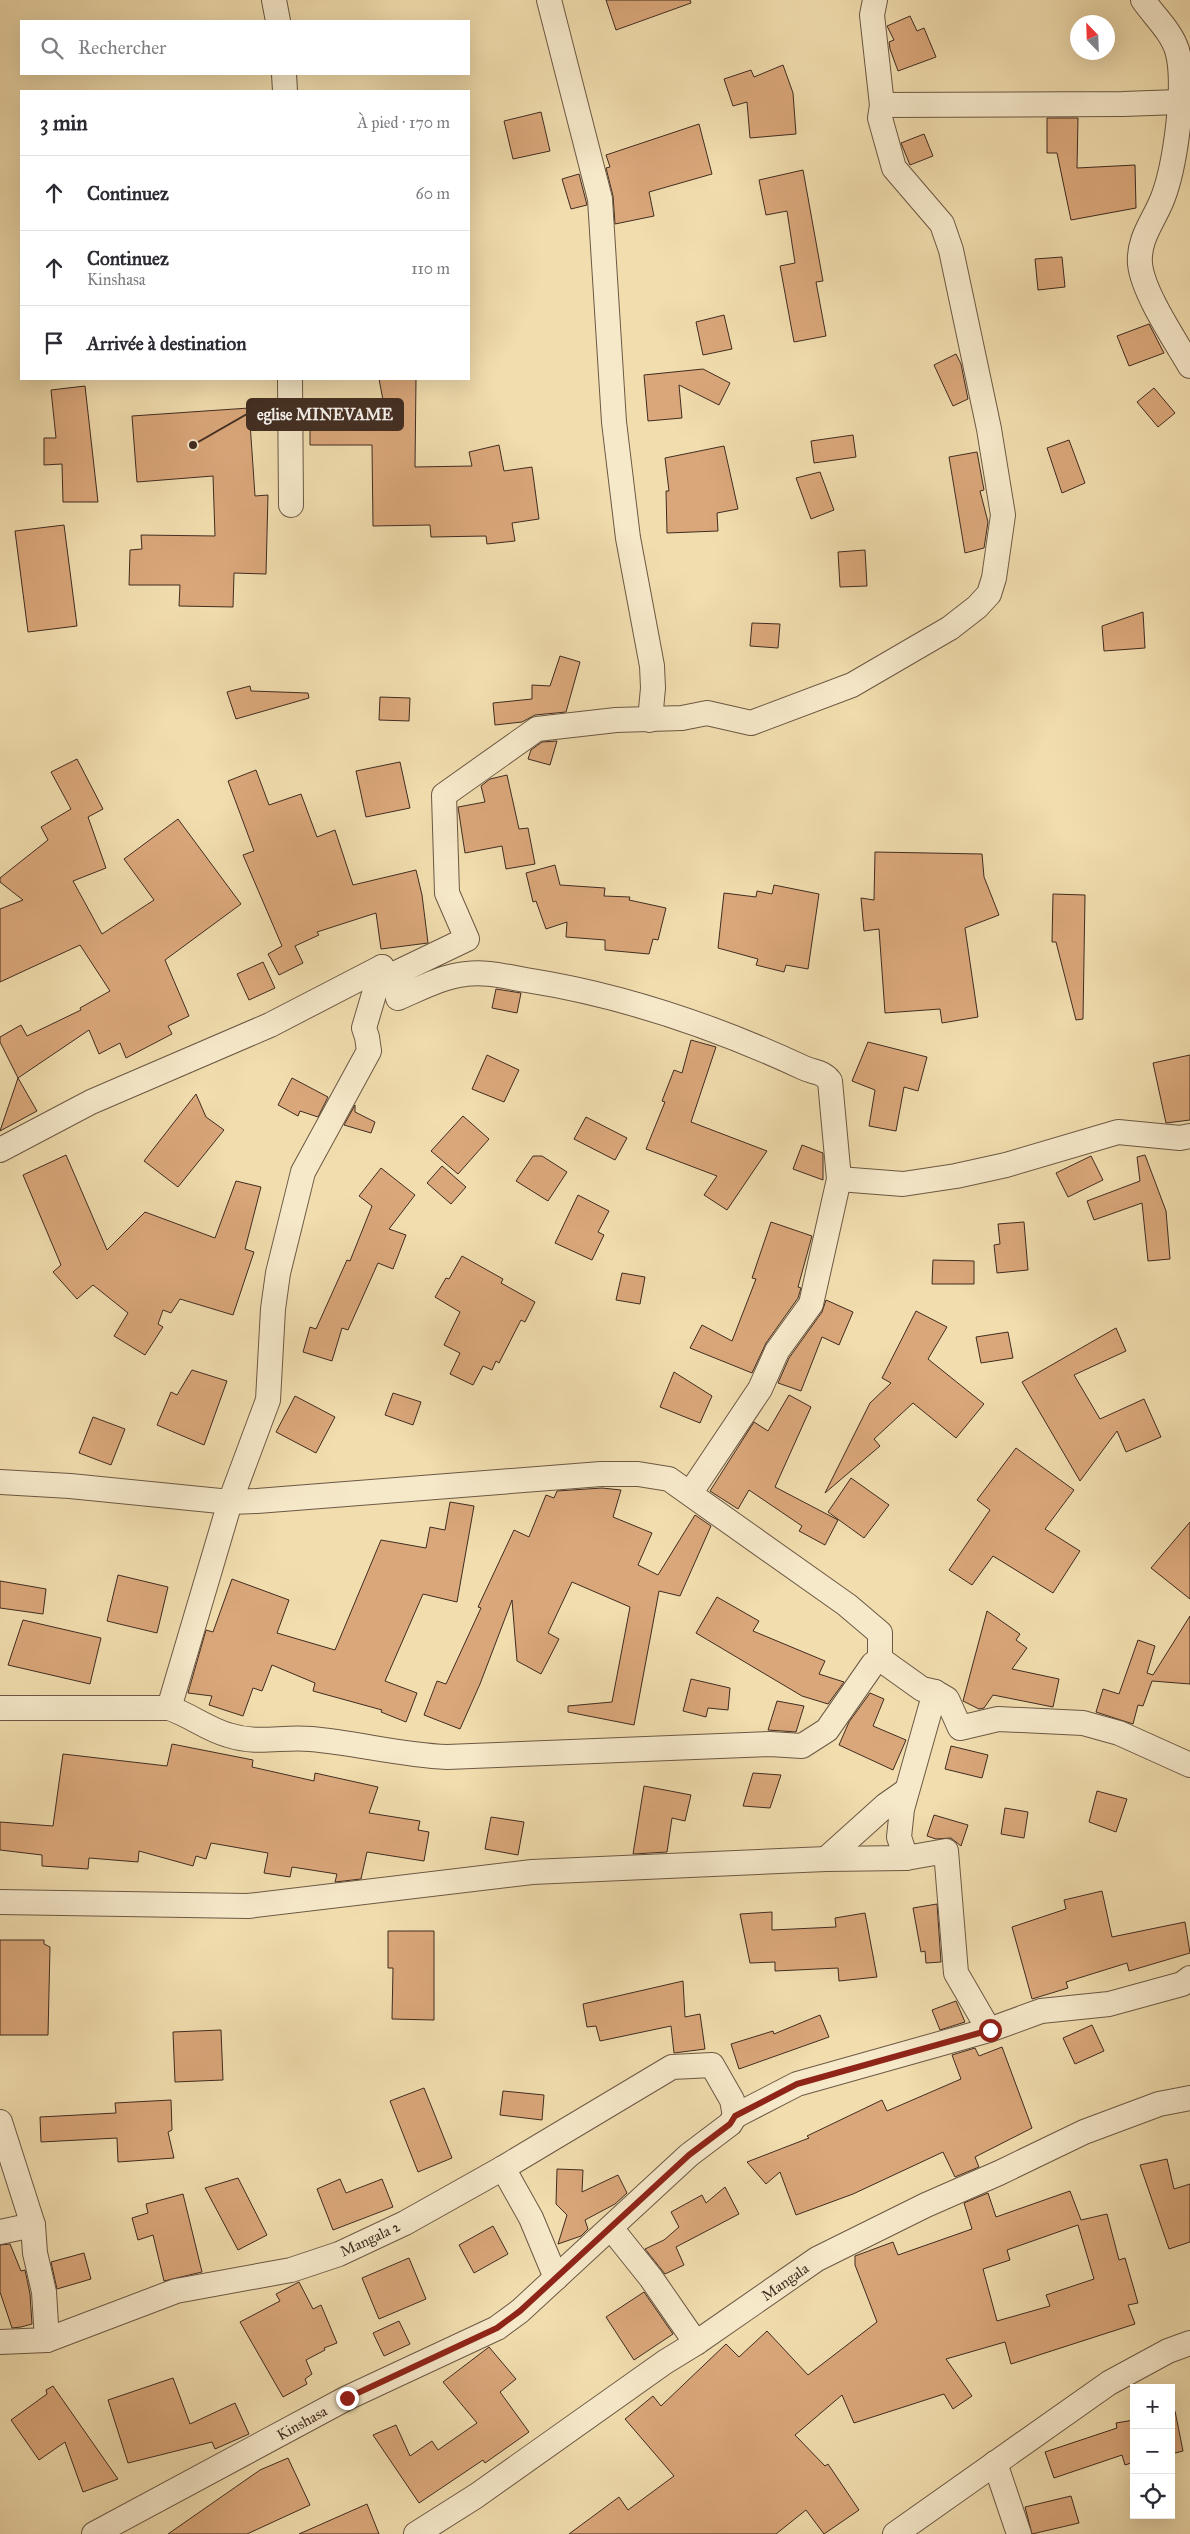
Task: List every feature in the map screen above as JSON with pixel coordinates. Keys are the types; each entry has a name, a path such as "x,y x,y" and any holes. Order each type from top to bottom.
{"street":[{"path":"274,0 278,20"},
{"path":"549,0 601,205 614,422 627,530 652,666 653,688 650,720"},
{"path":"690,1492 760,1389 777,1351 811,1304 839,1179 830,1081 824,1073 806,1069 779,1055 699,1024 558,985 484,974 465,974 398,998 392,975 466,939 447,893 444,795 537,729 616,720 682,718 707,713 751,723 852,685 950,628 977,607 989,594 994,578 1003,515 989,429 951,250 942,224 894,168 880,118 882,105 872,15 875,0"},
{"path":"1143,0 1171,36 1177,50 1181,72 1174,161 1162,200 1144,235 1140,250 1140,266 1144,283 1190,366"},
{"path":"284,75 285,90"},
{"path":"882,105 1179,102"},
{"path":"290,380 291,505"},
{"path":"0,1150 91,1102 270,1025 382,967 364,1028 368,1051 303,1172 278,1273 273,1310 268,1400 230,1502 169,1708"},
{"path":"839,1179 903,1184 956,1176 1006,1165 1118,1132 1180,1138 1190,1136"},
{"path":"0,1482 70,1486 230,1502 257,1502 600,1474 638,1474 670,1479 847,1605 880,1633 880,1659"},
{"path":"880,1659 922,1689 936,1692 947,1699 960,1728 998,1719 1083,1723 1119,1733 1190,1765"},
{"path":"0,1708 169,1708 188,1714 226,1735 250,1740 318,1740 411,1756 447,1757 763,1744 802,1746 827,1730 873,1664 880,1659"},
{"path":"906,1858 899,1837 906,1791 936,1692"},
{"path":"826,1860 886,1805 906,1791"},
{"path":"0,1902 248,1906 532,1872 906,1858 946,1852 956,1973 990,2030"},
{"name":"Kinshasa","path":"94,2534 347,2398 497,2328 520,2311 689,2155 730,2124 735,2116 797,2084 990,2030 1041,2011 1109,2004 1182,1984 1190,1978"},
{"name":"Mangala 2","path":"0,2342 47,2340 176,2291 312,2264 405,2223 503,2168 672,2068 712,2065 732,2100 735,2116"},
{"name":"Mangala","path":"416,2534 476,2496 665,2362 818,2260 926,2205 999,2173 1084,2132 1159,2104 1190,2098"},
{"path":"0,2122 34,2225 35,2253 44,2292 47,2340"},
{"path":"503,2168 531,2218 556,2278"},
{"path":"0,2232 34,2225"},
{"path":"611,2228 651,2278 696,2343"},
{"path":"895,2534 1109,2382 1168,2351 1190,2343"},
{"path":"995,2464 1019,2534"}],"building":[{"path":"606,0 690,0 691,3 616,30"},
{"path":"910,16 917,31 924,28 936,57 898,71 889,42 894,40 887,26"},
{"path":"783,65 793,93 796,134 750,138 747,102 733,106 724,79 751,70 754,77"},
{"path":"541,112 550,151 513,159 504,121"},
{"path":"1047,118 1078,118 1077,168 1135,165 1136,208 1071,220 1057,153 1047,153"},
{"path":"699,124 712,174 649,192 654,216 615,224 613,196 606,168 610,167 606,155"},
{"path":"924,134 933,156 910,165 901,143"},
{"path":"803,170 823,281 816,282 826,336 794,342 780,266 795,263 787,211 766,215 759,180"},
{"path":"579,174 587,205 571,209 562,179"},
{"path":"1062,257 1065,287 1038,290 1035,259"},
{"path":"724,315 732,349 703,355 696,322"},
{"path":"1149,324 1164,353 1129,366 1117,336"},
{"path":"956,354 961,364 968,399 953,406 934,365"},
{"path":"703,369 730,383 719,405 679,385 682,418 648,421 644,375"},
{"path":"379,380 416,380 415,467 472,466 469,452 499,445 504,471 532,467 539,519 512,523 515,541 487,544 486,536 431,537 430,525 373,526 372,445 310,445 310,422 387,421"},
{"path":"85,386 98,502 63,502 62,464 44,465 44,438 56,438 51,390"},
{"path":"1154,388 1175,413 1158,427 1137,402"},
{"path":"249,408 255,496 268,495 266,574 234,573 233,607 179,606 180,585 129,585 130,550 142,549 141,535 215,536 213,476 137,482 132,416"},
{"path":"853,435 856,457 814,463 811,441"},
{"path":"1069,440 1085,483 1062,493 1047,448"},
{"path":"724,446 738,509 717,513 718,531 667,533 666,491 669,491 665,458"},
{"path":"977,452 984,490 980,491 988,522 984,548 965,553 949,457"},
{"path":"820,472 834,510 811,519 796,478"},
{"path":"64,525 77,626 28,632 15,531"},
{"path":"865,550 867,586 840,587 838,552"},
{"path":"1143,612 1145,648 1104,651 1102,626"},
{"path":"752,623 780,624 778,648 750,646"},
{"path":"560,656 580,662 566,712 535,715 522,722 495,725 493,703 532,699 532,685 550,686"},
{"path":"250,686 251,691 308,693 309,698 236,719 227,692"},
{"path":"380,697 410,698 409,721 379,720"},
{"path":"557,741 550,765 528,759 531,750 542,742"},
{"path":"77,759 103,809 88,817 106,868 73,881 102,934 154,900 124,859 178,819 241,904 165,960 189,1016 168,1026 172,1034 126,1058 120,1043 99,1054 89,1030 18,1078 0,1042 0,1037 21,1025 27,1036 81,1010 80,1008 110,991 80,945 0,982 0,909 23,900 0,882 0,878 48,840 41,827 71,809 51,772"},
{"path":"400,762 410,808 366,817 356,771"},
{"path":"256,770 269,805 301,794 317,837 335,830 353,885 416,870 422,895 428,943 381,949 376,913 317,932 319,935 295,946 303,963 279,975 268,954 282,946 243,855 254,851 228,781"},
{"path":"507,775 519,829 528,828 535,864 506,869 502,846 465,853 458,807 485,802 481,786 490,779"},
{"path":"875,852 982,854 984,877 999,915 965,928 978,1017 942,1023 940,1009 885,1013 879,929 864,931 861,898 874,900"},
{"path":"555,865 560,885 605,888 604,896 630,897 629,900 666,908 658,940 653,939 649,954 605,950 605,940 566,937 567,922 546,929 536,901 533,902 526,873"},
{"path":"774,885 819,894 808,969 786,965 784,972 756,965 758,959 718,948 724,893 756,897 757,891 772,894"},
{"path":"1053,894 1085,895 1083,1019 1076,1020 1056,942 1052,942"},
{"path":"263,962 275,988 249,1000 237,974"},
{"path":"496,989 521,993 517,1013 492,1008"},
{"path":"691,1040 716,1047 691,1122 767,1151 727,1210 704,1195 717,1176 646,1149 665,1102 662,1101 674,1070 682,1073"},
{"path":"868,1042 927,1057 918,1091 904,1087 896,1131 869,1126 875,1090 852,1081"},
{"path":"487,1055 519,1070 504,1102 472,1089"},
{"path":"1190,1055 1190,1120 1166,1123 1153,1063"},
{"path":"18,1078 37,1111 0,1131"},
{"path":"292,1078 328,1097 318,1117 300,1111 298,1116 278,1105"},
{"path":"196,1094 206,1117 224,1130 178,1187 144,1161"},
{"path":"355,1105 355,1112 375,1122 371,1133 344,1125"},
{"path":"463,1116 489,1139 458,1174 431,1151"},
{"path":"586,1117 627,1138 615,1160 574,1139"},
{"path":"802,1145 823,1153 823,1180 793,1169"},
{"path":"66,1155 107,1250 145,1212 215,1238 236,1181 261,1187 245,1249 254,1252 233,1315 180,1299 171,1313 163,1310 158,1324 163,1327 145,1355 114,1336 128,1313 93,1285 77,1299 53,1272 61,1265 23,1175"},
{"path":"1145,1155 1166,1211 1170,1259 1148,1261 1142,1203 1094,1220 1087,1201 1140,1181 1137,1157"},
{"path":"533,1156 542,1156 567,1172 548,1201 516,1181"},
{"path":"1091,1156 1103,1180 1068,1197 1056,1173"},
{"path":"442,1166 466,1187 451,1204 427,1183"},
{"path":"381,1168 415,1195 389,1229 406,1235 393,1269 378,1263 348,1330 342,1328 332,1361 303,1352 310,1327 316,1329 347,1260 350,1261 372,1206 359,1196"},
{"path":"578,1195 609,1211 598,1232 604,1235 592,1260 555,1243"},
{"path":"771,1222 812,1236 798,1287 801,1288 798,1298 766,1343 752,1373 690,1348 702,1325 732,1341 756,1279 752,1278"},
{"path":"1024,1222 1028,1270 997,1273 994,1245 1000,1244 998,1224"},
{"path":"462,1256 503,1279 501,1283 535,1302 525,1322 521,1320 499,1363 496,1361 492,1370 483,1366 473,1385 450,1374 460,1353 444,1345 460,1312 435,1297 446,1278 449,1279"},
{"path":"933,1260 974,1261 974,1284 932,1284"},
{"path":"622,1273 645,1277 640,1304 616,1300"},
{"path":"826,1300 853,1312 839,1345 822,1337 801,1391 778,1383 789,1358 822,1312"},
{"path":"916,1311 947,1327 928,1359 984,1404 956,1438 913,1403 874,1439 880,1446 825,1493 870,1403 891,1383 882,1378"},
{"path":"1116,1328 1126,1351 1074,1375 1100,1419 1144,1399 1161,1437 1126,1452 1117,1431 1080,1481 1022,1382"},
{"path":"1008,1332 1013,1358 981,1363 976,1337"},
{"path":"192,1370 227,1381 204,1445 157,1425 171,1392 177,1395"},
{"path":"674,1372 712,1396 700,1423 660,1407"},
{"path":"393,1393 421,1402 413,1425 385,1415"},
{"path":"789,1395 811,1407 775,1487 838,1520 825,1545 799,1531 802,1526 749,1490 738,1509 710,1491 754,1422 768,1431"},
{"path":"295,1396 335,1417 316,1453 276,1432"},
{"path":"93,1417 125,1429 111,1465 79,1453"},
{"path":"1016,1448 1074,1490 1045,1529 1080,1551 1053,1593 993,1556 972,1585 949,1570 990,1510 977,1500"},
{"path":"851,1478 889,1505 864,1538 828,1512"},
{"path":"602,1488 621,1490 613,1517 652,1533 638,1565 658,1575 695,1515 711,1526 680,1596 659,1591 634,1725 568,1712 568,1706 612,1702 630,1607 572,1582 548,1633 559,1639 541,1674 517,1661 512,1600 480,1684 460,1729 424,1715 437,1681 446,1684 481,1608 478,1607 514,1530 529,1537 546,1495 554,1498 557,1491"},
{"path":"450,1502 474,1506 457,1602 423,1594 385,1681 417,1693 406,1722 381,1712 382,1710 313,1691 315,1683 272,1665 262,1691 253,1688 243,1716 209,1705 212,1696 188,1693 206,1630 213,1632 232,1579 289,1600 277,1633 335,1650 381,1540 426,1548 430,1527 445,1530"},
{"path":"1190,1522 1190,1599 1151,1568"},
{"path":"118,1575 168,1587 157,1633 107,1621"},
{"path":"0,1581 46,1589 43,1614 0,1608"},
{"path":"717,1597 759,1621 753,1631 825,1661 819,1674 844,1682 828,1704 802,1696 696,1633"},
{"path":"987,1611 1020,1634 1016,1640 1027,1648 1012,1669 1059,1679 1053,1707 993,1695 984,1708 979,1709 963,1701"},
{"path":"1190,1616 1190,1684 1152,1681 1143,1706 1138,1705 1133,1724 1096,1712 1103,1689 1119,1694 1138,1640 1155,1646 1147,1673 1153,1675"},
{"path":"23,1620 101,1638 90,1684 8,1665"},
{"path":"691,1679 730,1688 728,1710 708,1708 706,1717 683,1711"},
{"path":"870,1693 884,1699 873,1726 906,1740 893,1770 839,1745 849,1722"},
{"path":"777,1701 804,1706 796,1732 768,1730"},
{"path":"172,1744 253,1760 252,1767 314,1781 315,1773 378,1787 369,1813 420,1821 418,1830 429,1832 424,1861 367,1852 361,1879 335,1882 337,1874 292,1867 290,1877 264,1873 268,1853 211,1843 206,1859 196,1856 193,1866 139,1851 138,1862 89,1858 88,1869 42,1866 42,1855 0,1850 0,1822 53,1826 63,1754 167,1766"},
{"path":"951,1746 988,1755 982,1778 945,1769"},
{"path":"753,1773 781,1775 770,1808 743,1806"},
{"path":"644,1786 691,1795 685,1821 672,1818 667,1852 633,1854"},
{"path":"1097,1791 1127,1799 1116,1832 1089,1822"},
{"path":"1005,1808 1028,1812 1024,1838 1001,1834"},
{"path":"934,1815 968,1825 961,1846 951,1838 936,1839 927,1836"},
{"path":"491,1817 524,1822 518,1855 485,1849"},
{"path":"1102,1891 1112,1937 1185,1922 1190,1953 1129,1971 1127,1963 1066,1982 1068,1988 1032,1999 1012,1927 1066,1909 1064,1900"},
{"path":"937,1904 941,1962 926,1963 925,1951 921,1952 913,1908"},
{"path":"772,1912 772,1930 836,1927 835,1918 865,1913 877,1977 839,1981 838,1968 775,1971 775,1962 750,1963 740,1914"},
{"path":"388,1931 434,1931 434,2020 392,2019 393,1968 388,1968"},
{"path":"0,1940 44,1940 44,1944 50,1947 48,2035 0,2035"},
{"path":"683,1981 685,2017 700,2014 705,2049 674,2053 671,2026 600,2041 596,2026 587,2027 583,2004"},
{"path":"956,2001 965,2022 940,2030 932,2010"},
{"path":"820,2015 829,2037 739,2069 731,2044 773,2031 774,2034"},
{"path":"1092,2025 1104,2051 1075,2064 1063,2038"},
{"path":"221,2030 223,2080 175,2082 173,2032"},
{"path":"1002,2047 1032,2128 975,2157 979,2167 955,2177 943,2152 853,2194 796,2215 780,2172 766,2184 747,2162 809,2138 807,2136 882,2100 887,2111 961,2079 952,2055 975,2048 979,2056"},
{"path":"424,2088 452,2158 418,2172 390,2101"},
{"path":"503,2091 544,2095 542,2120 500,2115"},
{"path":"171,2100 172,2130 168,2132 174,2158 118,2162 117,2138 41,2142 40,2117 116,2113 115,2103"},
{"path":"1167,2159 1174,2189 1190,2184 1190,2242 1169,2249 1140,2165"},
{"path":"557,2169 583,2170 582,2192 618,2175 627,2193 615,2204 585,2220 588,2229 581,2236 558,2244 567,2215 556,2204"},
{"path":"238,2178 267,2235 238,2250 205,2188"},
{"path":"340,2179 346,2193 382,2179 393,2207 333,2230 317,2189"},
{"path":"725,2187 739,2214 676,2247 684,2265 665,2274 645,2249 664,2240 679,2227 671,2212 702,2195 706,2203"},
{"path":"1070,2191 1081,2220 1107,2214 1119,2260 1125,2258 1138,2303 1128,2305 1135,2324 1011,2364 1005,2342 946,2359 972,2396 953,2409 944,2394 854,2423 842,2395 795,2435 825,2466 828,2464 859,2510 824,2534 806,2510 776,2534 569,2534 619,2497 628,2510 674,2476 625,2419 653,2396 661,2406 726,2344 739,2357 767,2331 808,2375 877,2322 855,2265 855,2256 893,2242 898,2255 972,2229 964,2203 988,2193 996,2217","holes":["1078,2225 1094,2279 1046,2295 1050,2306 997,2321 983,2269 1010,2260 1007,2250"]},
{"path":"183,2194 202,2272 164,2281 153,2235 138,2240 132,2218 148,2213 146,2204"},
{"path":"493,2226 508,2254 474,2273 459,2245"},
{"path":"10,2244 21,2271 25,2270 30,2294 32,2324 12,2328 0,2292 0,2245"},
{"path":"84,2253 91,2279 57,2289 51,2262"},
{"path":"409,2258 426,2299 379,2319 362,2278"},
{"path":"299,2282 313,2309 321,2305 337,2343 324,2348 325,2350 306,2360 312,2374 305,2379 307,2384 283,2397 240,2322 280,2301 276,2294"},
{"path":"644,2292 673,2334 634,2360 606,2317"},
{"path":"399,2321 410,2344 384,2356 373,2333"},
{"path":"489,2347 516,2379 500,2392 529,2432 485,2463 483,2460 419,2503 373,2435 396,2425 410,2456 432,2441 438,2450 477,2423 443,2382"},
{"path":"173,2378 190,2424 235,2403 249,2434 215,2449 212,2442 128,2463 108,2400"},
{"path":"53,2386 118,2479 83,2492 65,2442 39,2460 11,2420 47,2394 46,2390"},
{"path":"1175,2411 1183,2451 1175,2453"},
{"path":"1130,2421 1130,2463 1125,2465 1122,2455 1054,2478 1045,2452 1117,2428 1116,2423"},
{"path":"288,2458 310,2505 247,2534 168,2534 260,2470"},
{"path":"1071,2496 1079,2523 1032,2534 1025,2507"},
{"path":"367,2504 379,2534 299,2534"}],"place":[{"name":"eglise MINEVAME","path":"193,445"}],"route":[{"path":"347,2398 497,2328 520,2311 689,2155 730,2124 735,2116 797,2084 990,2030"}]}
